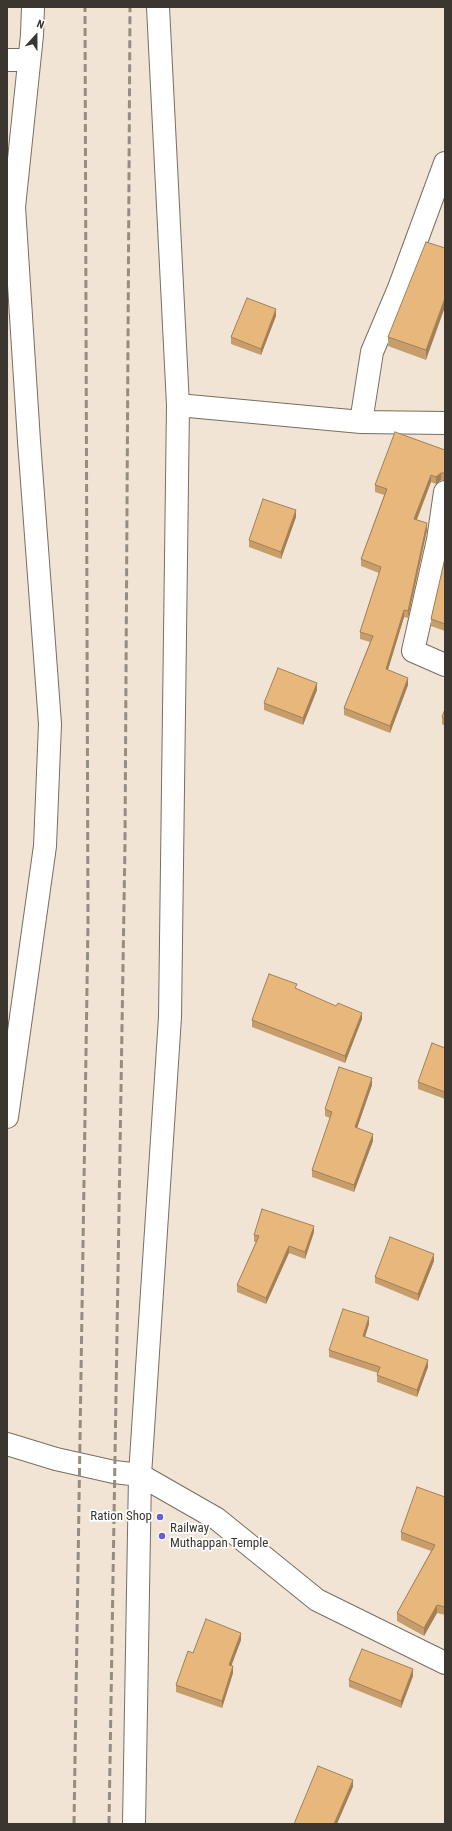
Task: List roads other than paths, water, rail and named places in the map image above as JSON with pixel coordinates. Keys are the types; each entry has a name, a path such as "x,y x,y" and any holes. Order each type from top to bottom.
{"street":[{"path":"7,1117 45,846 50,724 29,441 14,207 30,60 33,7"},
{"path":"134,1824 140,1475 170,1017 178,406 158,7"},
{"path":"7,60 30,60"},
{"path":"361,422 372,352 399,288 445,163"},
{"path":"178,406 361,422 445,423"},
{"path":"445,492 438,540 413,651 445,665"},
{"path":"7,1444 114,1472 140,1475 217,1519 316,1600 445,1663"}],"railway":[{"path":"74,1824 88,924 85,7"},
{"path":"109,1824 125,844 130,7"}],"place":[{"name":"Ration Shop","path":"160,1517"},
{"name":"Railway Muthappan Temple","path":"162,1536"}]}
